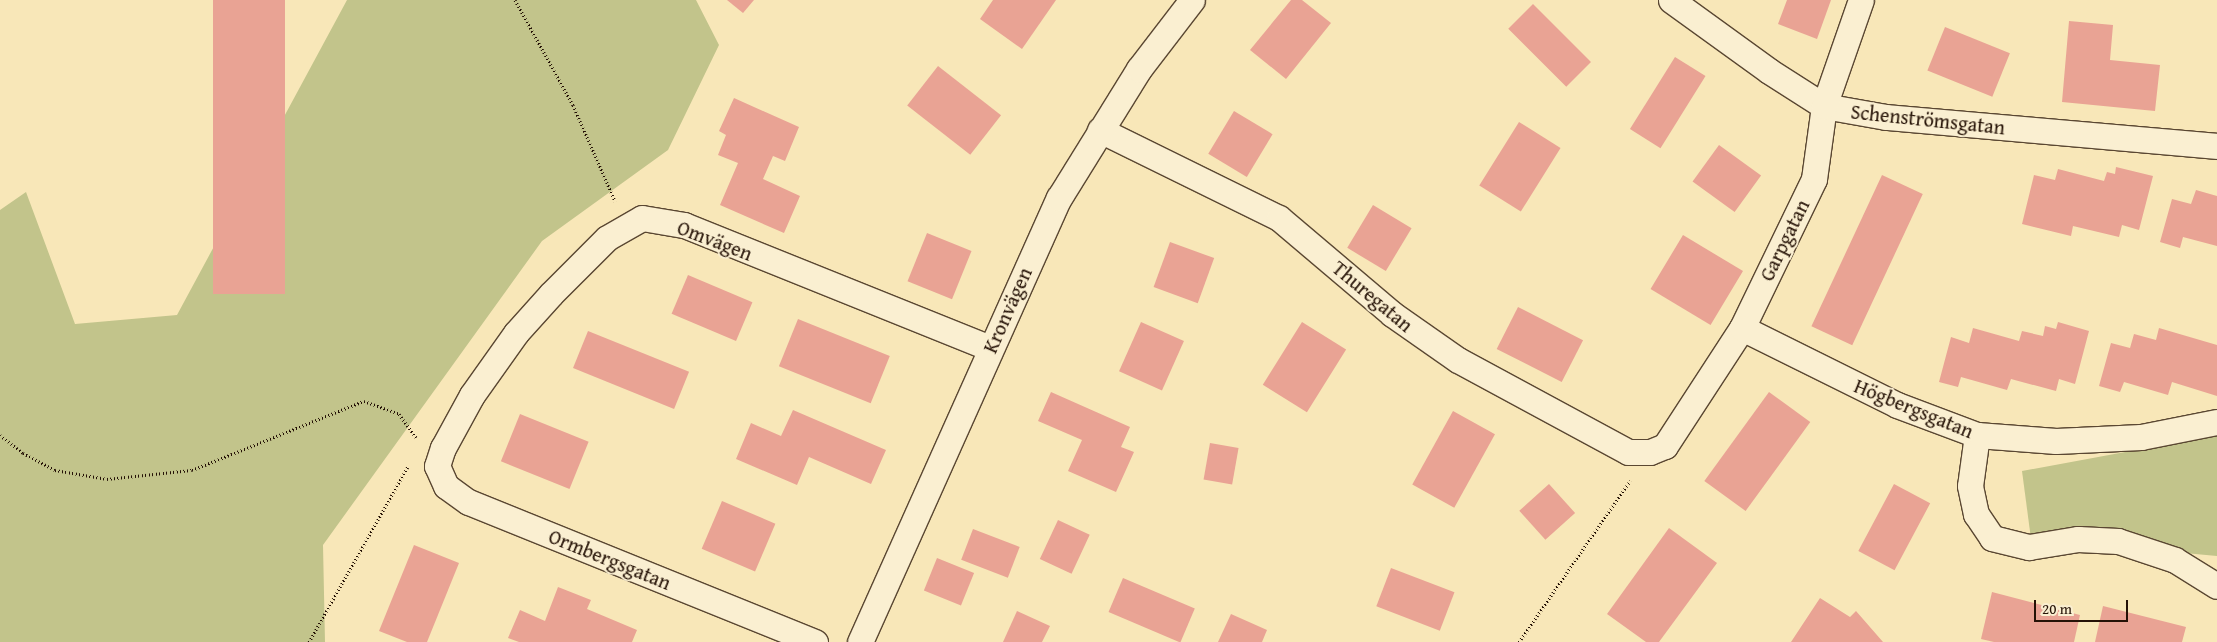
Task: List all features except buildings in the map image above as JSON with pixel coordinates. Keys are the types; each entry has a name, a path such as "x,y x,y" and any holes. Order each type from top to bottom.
{"street":[{"name":"Kronvägen","path":"860,642 990,348 1059,198 1139,69 1192,0"},
{"name":"Schenströmsgatan","path":"1671,0 1769,71 1824,106 1886,117 2217,146"},
{"name":"Garpgatan","path":"1650,452 1665,446 1742,328 1814,179 1824,106 1862,0"},
{"name":"Thuregatan","path":"1100,130 1279,218 1392,314 1458,360 1628,452 1650,452"},
{"name":"Omvägen","path":"432,446 472,395 516,333 607,238 625,225 642,218 684,225 990,348"},
{"name":"Högbergsgatan","path":"1742,328 1897,405 1977,435 2056,441 2141,437 2217,422"},
{"path":"1977,435 1970,486 1976,514 1992,538 2029,547 2078,539 2118,541 2175,560 2217,586"},
{"name":"Ormbergsgatan","path":"432,446 446,486 468,502 815,642"}],"path":[{"path":"515,0 572,105 625,225"},
{"path":"0,434 23,453 55,470 107,479 192,470 364,401 400,414 432,446 309,642"},
{"path":"1519,642 1650,452"}],"green space":[{"path":"347,0 696,0 719,45 668,150 542,241 323,545 325,642 0,642 0,210 26,192 75,324 177,315"},
{"path":"2217,435 2217,556 2031,539 2022,471"}]}
